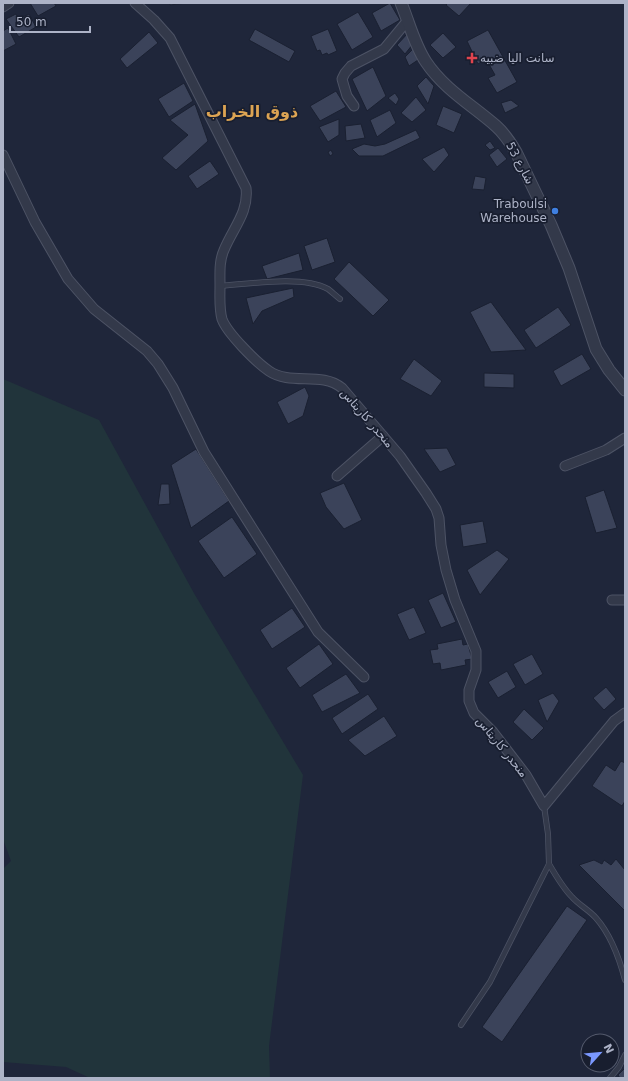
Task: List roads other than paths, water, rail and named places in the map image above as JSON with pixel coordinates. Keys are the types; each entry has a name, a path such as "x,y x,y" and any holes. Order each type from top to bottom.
{"street":[{"path":"3,7 9,3"},
{"name":"منحدر كاريتاس","path":"135,3 154,20 170,38 246,188 247,196 245,207 227,242 220,264 220,310 224,325 261,364 276,375 287,378 327,380 335,382 342,388 383,436 408,467 433,503 438,513 443,558 446,570 455,600 476,651 476,670 468,694 469,701 474,713 516,761 534,787 544,806"},
{"name":"شارع 53","path":"400,3 421,54 436,75 453,92 496,126 510,142 516,152 569,268 596,348 609,370 625,390"},
{"path":"354,106 347,96 342,79 345,73 351,66 384,49 408,20"},
{"path":"3,155 35,222 68,280 94,309 147,351 158,364 173,388 204,452 318,632 364,677"},
{"path":"337,476 383,436"},
{"path":"565,466 606,450 625,438"},
{"path":"612,600 625,600"},
{"path":"544,806 614,721 625,712"}],"lane":[{"path":"220,286 293,281 328,289 340,299"},
{"path":"461,1026 490,982 549,864 548,834 544,806"},
{"path":"549,864 561,884 573,898 596,917 610,936 620,961 625,980"},
{"path":"610,1078 619,1067 625,1055"}],"place":[{"name":"سانت اليا ضبيه","path":"472,58"},
{"name":"Traboulsi Warehouse","path":"555,211"}],"district":[{"name":"ذوق الخراب","path":"252,111"}]}
